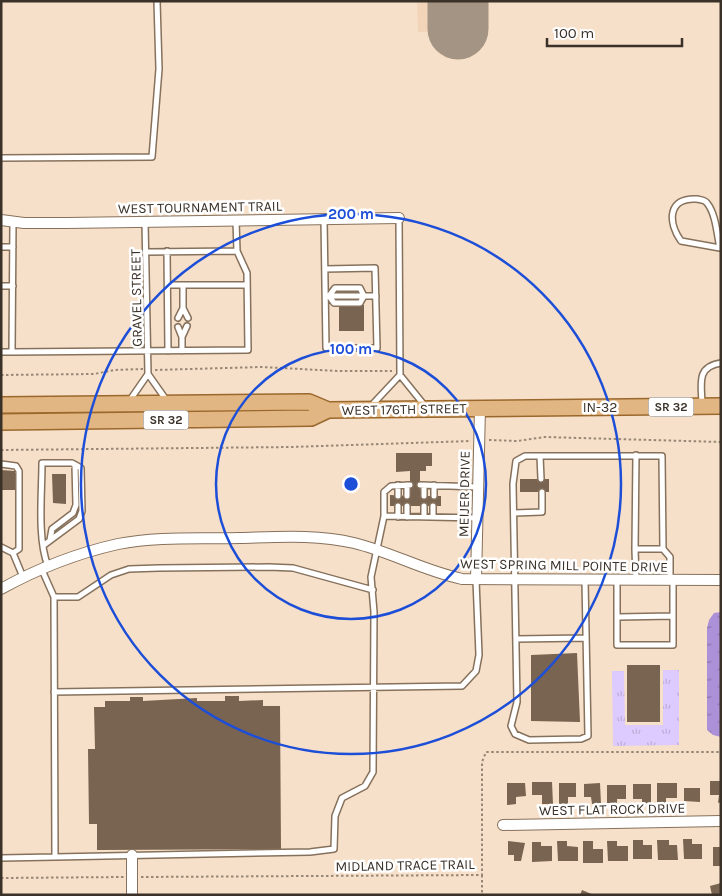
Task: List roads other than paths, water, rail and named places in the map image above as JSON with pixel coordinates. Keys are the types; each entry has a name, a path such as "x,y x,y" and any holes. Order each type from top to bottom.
{"main road":[{"name":"WEST 176TH STREET","path":"1,405 309,402 328,410 480,408"},
{"name":"IN-32","path":"480,408 721,406"},
{"name":"WEST 176TH STREET","path":"1,422 311,418 328,410"}],"street":[{"name":"WEST TOURNAMENT TRAIL","path":"1,220 13,222 145,222 399,218"},
{"name":"MEIJER DRIVE","path":"476,580 480,408"},
{"name":"WEST SPRING MILL POINTE DRIVE","path":"1,589 23,577 92,551 144,541 291,537 352,542 376,549 442,575 476,580 721,580"},
{"name":"WEST FLAT ROCK DRIVE","path":"503,825 721,821"},
{"path":"132,855 132,895"}],"lane":[{"path":"1,158 152,157 159,69 157,1"},
{"path":"686,198 703,200 708,204 713,216 720,248 681,241 673,230 674,208 678,201 686,198"},
{"path":"399,218 400,373 427,409"},
{"path":"324,219 325,268 327,296 326,348 377,348 375,268 325,268"},
{"path":"1,352 248,350 247,273 237,250 236,220"},
{"path":"12,352 13,222"},
{"name":"GRAVEL STREET","path":"145,222 148,371"},
{"path":"1,247 13,247"},
{"path":"146,252 237,250"},
{"path":"167,251 168,351"},
{"path":"168,285 247,285"},
{"path":"182,285 183,318 182,308"},
{"path":"1,286 13,286"},
{"path":"327,296 376,296"},
{"path":"182,337 182,327 182,337 182,351"},
{"path":"702,406 704,369 710,364 721,363"},
{"path":"126,404 148,371 169,403"},
{"path":"368,410 400,373"},
{"path":"636,455 636,580"},
{"path":"584,580 588,736 581,739 528,740 515,734 511,726 517,702 514,513 514,472 516,461 526,456 662,456 663,549 670,557 673,645 618,645 617,581"},
{"path":"540,456 541,479"},
{"path":"44,545 80,519 82,511 81,468 75,465 42,463 44,545 45,568 54,597 55,857"},
{"path":"1,464 16,466 19,471 20,549 13,553"},
{"path":"50,540 52,529 73,513 76,505 75,465"},
{"path":"398,485 398,496"},
{"path":"1,858 334,850 336,816 342,798 365,786 372,772 374,689 373,590 371,577 384,516 384,492 390,486 408,485 407,496"},
{"path":"424,496 422,485 478,487"},
{"path":"434,486 434,496"},
{"path":"514,513 542,512 542,492"},
{"path":"398,506 398,517"},
{"path":"407,506 407,517"},
{"path":"424,506 424,517"},
{"path":"433,517 434,506"},
{"path":"384,516 478,518"},
{"path":"1,547 13,553 23,577"},
{"path":"635,550 663,549"},
{"path":"54,597 78,597 111,575 129,569 159,568 269,566 293,568 373,590"},
{"path":"54,692 447,688 462,686 476,670 478,655 476,580"},
{"path":"618,616 673,616"},
{"path":"516,639 586,638"}],"water":[{"path":"721,612 721,737 713,735 707,730 707,628 709,620 714,613"}]}
